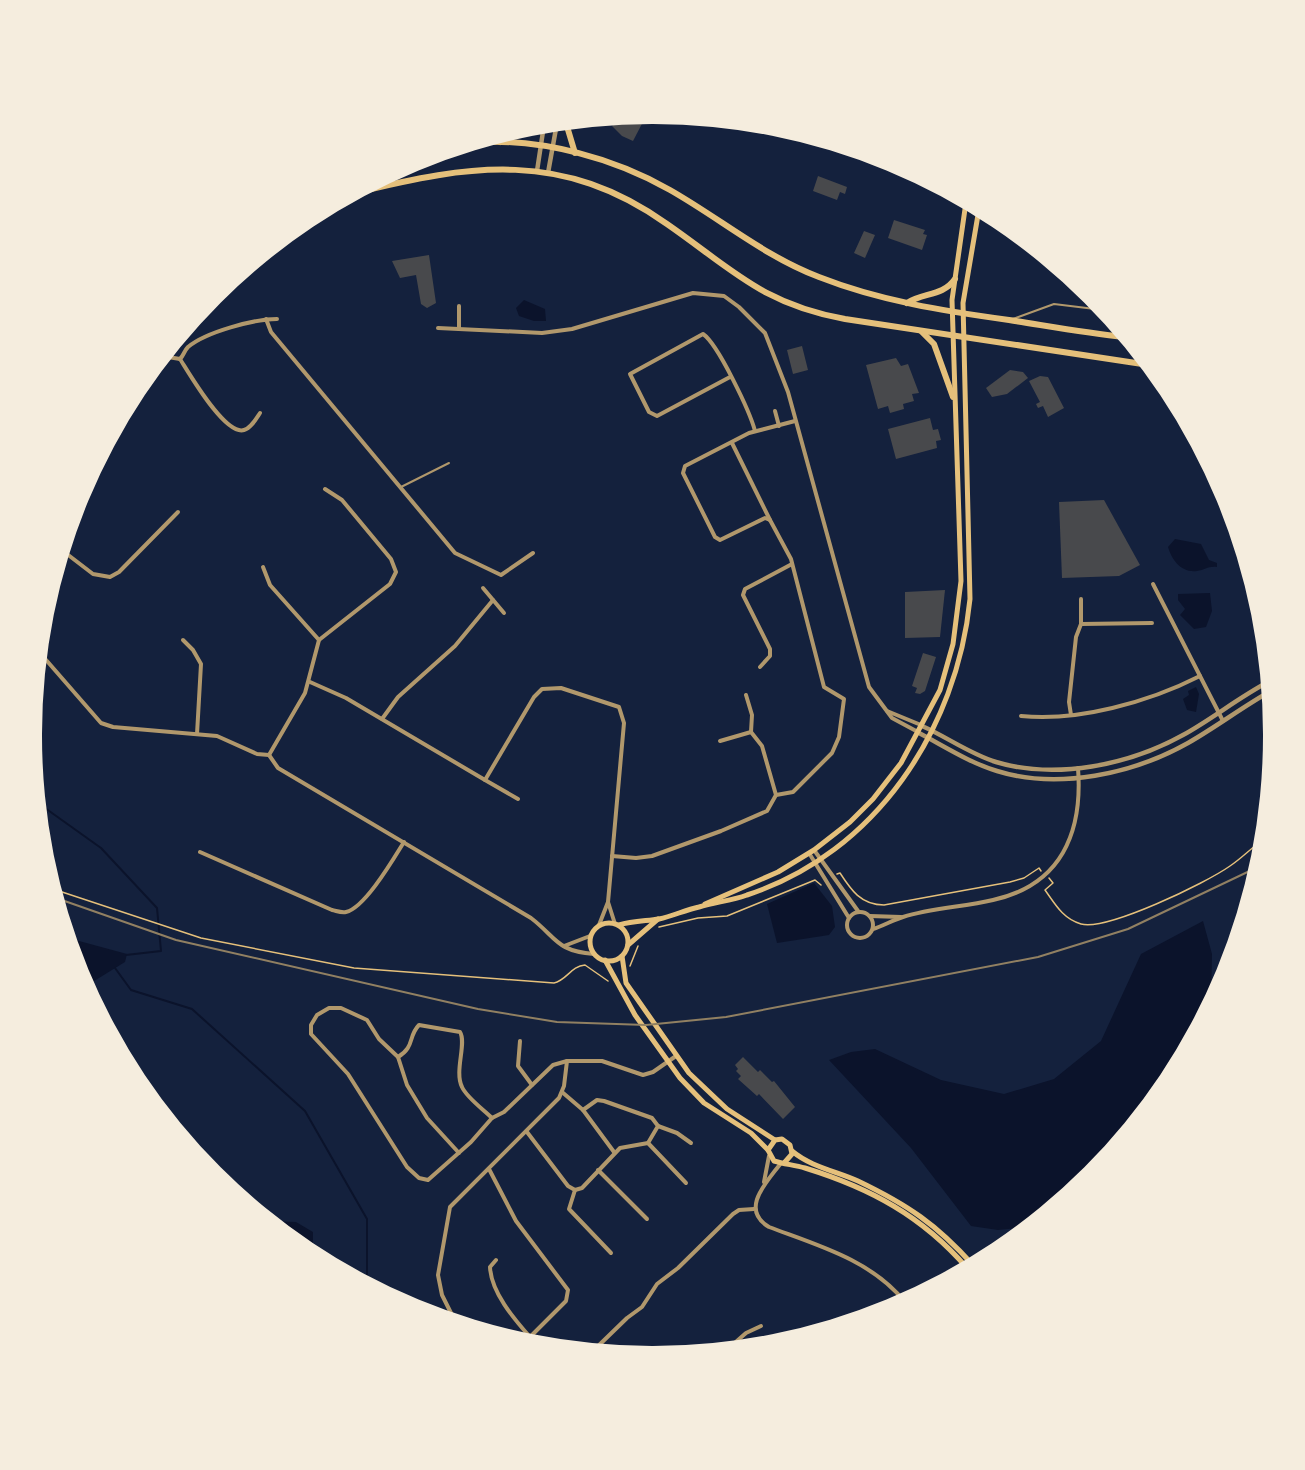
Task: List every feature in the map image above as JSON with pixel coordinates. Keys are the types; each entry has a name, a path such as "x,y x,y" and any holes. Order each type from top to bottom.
{"highway":[{"path":"568,131 575,153"},
{"path":"505,142 541,146 575,153 628,170 658,183 748,242 803,270 845,287 952,312 1114,335"},
{"path":"399,180 479,168 548,173 592,184 639,205 732,273 788,304 827,316 1137,363"},
{"path":"907,303 918,296 943,291 955,279"},
{"path":"922,331 934,344 953,397"}],"main road":[{"path":"701,906 778,872 811,852 850,822 873,799 901,763 919,733 947,668 960,604 961,569 951,336 955,279 965,210"},
{"path":"961,1262 937,1235 903,1211 847,1183 774,1161 750,1133 696,1095 668,1062 635,1015 605,960 594,954 590,936 598,925 660,919 701,906 749,895 814,862 846,839 880,808 910,771 934,731 958,669 970,599 963,313 978,218"},
{"path":"660,919 646,927 628,945 622,956 625,981 676,1056 715,1099 775,1140 786,1140 792,1151 805,1161 860,1182 918,1213 942,1232 967,1259"},
{"path":"617,924 626,934 628,945"},
{"path":"605,960 622,956"},
{"path":"769,1153 775,1140"},
{"path":"783,1162 792,1151"}],"street":[{"path":"548,173 555,133"},
{"path":"537,171 543,135"},
{"path":"438,328 542,333 572,328 693,293 724,296 739,307 765,333 788,392 867,682 875,698 892,718 983,766 1004,773 1034,778 1079,777 1116,771 1147,762 1187,743 1262,696"},
{"path":"459,306 459,329"},
{"path":"266,319 271,332 462,558 501,575 533,554"},
{"path":"180,359 189,346 235,326 266,319 277,319"},
{"path":"730,377 657,416 649,412 630,374 703,334 709,338 730,377 750,415 755,431"},
{"path":"172,358 180,359 210,405 231,427 244,430 260,414"},
{"path":"775,411 779,426"},
{"path":"770,520 765,518 720,540 715,537 683,473 685,466 755,431 795,421"},
{"path":"732,443 792,564 824,687 844,699 839,737 832,753 793,792 776,795"},
{"path":"269,755 310,682 319,640 390,584 396,572 391,559 342,500 325,489"},
{"path":"69,556 93,574 110,578 119,572 178,512"},
{"path":"760,667 770,656 770,649 743,595 745,589 792,564"},
{"path":"263,567 270,585 319,640"},
{"path":"1153,584 1223,721"},
{"path":"483,588 504,613"},
{"path":"1071,714 1071,680 1076,637 1080,624 1081,599"},
{"path":"382,719 398,697 455,646 493,600"},
{"path":"1080,624 1152,623"},
{"path":"183,640 193,650 201,664 197,734"},
{"path":"46,660 101,723 113,727 223,737 257,754 269,755"},
{"path":"1021,716 1059,717 1114,707 1178,687 1200,676"},
{"path":"310,682 346,698 518,799"},
{"path":"886,711 934,731 980,756 1006,765 1041,769 1078,768 1115,762 1146,752 1184,734 1261,686"},
{"path":"485,780 534,697 542,689 561,688 618,707 624,723 608,902 598,925"},
{"path":"612,856 636,858 652,855 714,834 767,811 776,795 762,746 751,732 752,715 746,695"},
{"path":"720,741 751,732"},
{"path":"269,755 278,768 531,918 553,941 573,951 594,954"},
{"path":"858,911 849,918 847,929 856,937 868,936 873,929 902,917 1011,895 1046,875 1061,857 1070,838 1078,799 1078,768"},
{"path":"200,852 332,910 346,912 352,910 380,880 404,842"},
{"path":"811,852 820,858 858,911 870,916 902,917"},
{"path":"811,852 814,862 849,918"},
{"path":"608,902 617,924"},
{"path":"870,916 873,929"},
{"path":"563,946 590,936"},
{"path":"459,1154 427,1118 407,1085 398,1057 379,1039 367,1020 351,1011 329,1008 317,1015 311,1025 311,1034 348,1074 414,1174 428,1180 459,1154 492,1118 504,1112 553,1065 567,1061 602,1062 643,1074 653,1072 676,1056"},
{"path":"398,1057 410,1047 414,1031 419,1025 460,1032 463,1037 458,1062 461,1086 492,1118"},
{"path":"520,1041 518,1066 532,1085"},
{"path":"450,1311 442,1295 438,1275 448,1212 453,1204 526,1132 562,1092 567,1061"},
{"path":"562,1092 583,1110 614,1152"},
{"path":"583,1110 597,1100 604,1101 652,1118 658,1126 677,1133 691,1143"},
{"path":"648,1143 658,1126"},
{"path":"526,1132 568,1186 575,1190 582,1188 614,1152 626,1145 648,1143"},
{"path":"648,1143 686,1184"},
{"path":"769,1153 764,1183 755,1209 764,1225 832,1251 877,1274 888,1281 898,1294"},
{"path":"764,1183 783,1162"},
{"path":"489,1169 516,1221 568,1290 566,1301 533,1334"},
{"path":"598,1170 647,1219"},
{"path":"575,1190 569,1209 611,1253"},
{"path":"601,1343 642,1307 657,1284 678,1268 733,1214 739,1210 755,1209"},
{"path":"496,1260 490,1267 492,1279 515,1320 526,1332"},
{"path":"739,1339 761,1326"}],"lane":[{"path":"1010,320 1054,304 1089,308"},
{"path":"401,487 448,463"}],"path":[{"path":"1051,880 1053,883 1045,890 1064,915 1082,924 1100,925 1159,902 1221,871 1252,848"},
{"path":"837,874 840,873 859,898 879,905 1010,882 1024,878 1039,868 1041,871"},
{"path":"657,928 688,919 727,916 815,880 821,885 824,883"},
{"path":"63,892 148,922 209,940 372,971 547,983 561,981 576,967 585,965 602,974 611,985"},
{"path":"630,971 639,943"}],"water":[{"path":"524,300 545,309 546,321 534,321 519,316 516,308"},
{"path":"1175,539 1201,544 1209,560 1217,563 1217,567 1197,571 1182,568 1172,557 1168,547"},
{"path":"1210,593 1212,611 1206,627 1194,629 1180,615 1185,609 1178,600 1178,594"},
{"path":"1196,687 1199,694 1196,712 1187,710 1183,699 1189,695 1188,691"},
{"path":"814,883 832,906 835,927 829,935 777,943 767,904"},
{"path":"1203,921 1212,954 1211,981 1181,1040 1137,1107 1084,1167 1055,1194 1011,1229 998,1230 971,1226 911,1148 829,1060 851,1052 875,1049 941,1080 1004,1094 1054,1079 1101,1041 1141,954"},
{"path":"78,941 127,954 125,962 94,981"},
{"path":"284,1222 296,1222 313,1232 313,1243"}],"building":[{"path":"642,125 633,141 622,136 612,126"},
{"path":"818,176 847,187 845,194 840,192 837,200 813,191"},
{"path":"894,220 925,230 923,234 927,235 922,250 888,238"},
{"path":"864,231 875,235 865,258 854,253"},
{"path":"429,255 436,303 427,308 421,304 416,275 400,278 392,261"},
{"path":"802,346 808,370 793,374 787,350"},
{"path":"896,358 901,366 908,364 919,393 912,394 914,401 903,404 904,409 890,413 888,406 878,409 866,365"},
{"path":"1010,370 1023,372 1028,378 1007,394 992,397 986,388"},
{"path":"1040,376 1048,377 1064,408 1048,417 1043,406 1038,408 1036,404 1040,402 1029,381"},
{"path":"930,418 933,430 938,429 941,440 936,441 937,448 896,459 888,429"},
{"path":"1104,500 1140,565 1119,576 1062,578 1059,502"},
{"path":"945,590 940,637 905,638 905,592"},
{"path":"923,653 936,657 925,691 920,694 915,693 917,688 912,686"},
{"path":"743,1057 758,1072 760,1070 772,1082 774,1081 795,1107 783,1119 759,1094 757,1096 738,1079 741,1076 736,1071 738,1069 735,1065"}],"waterway":[{"path":"46,809 101,848 157,908 161,951 126,955"},
{"path":"115,968 131,990 192,1009 305,1111 367,1219 367,1275"}],"railway":[{"path":"65,901 176,940 478,1009 557,1022 646,1025 726,1017 1038,957 1128,929 1247,872"}]}
